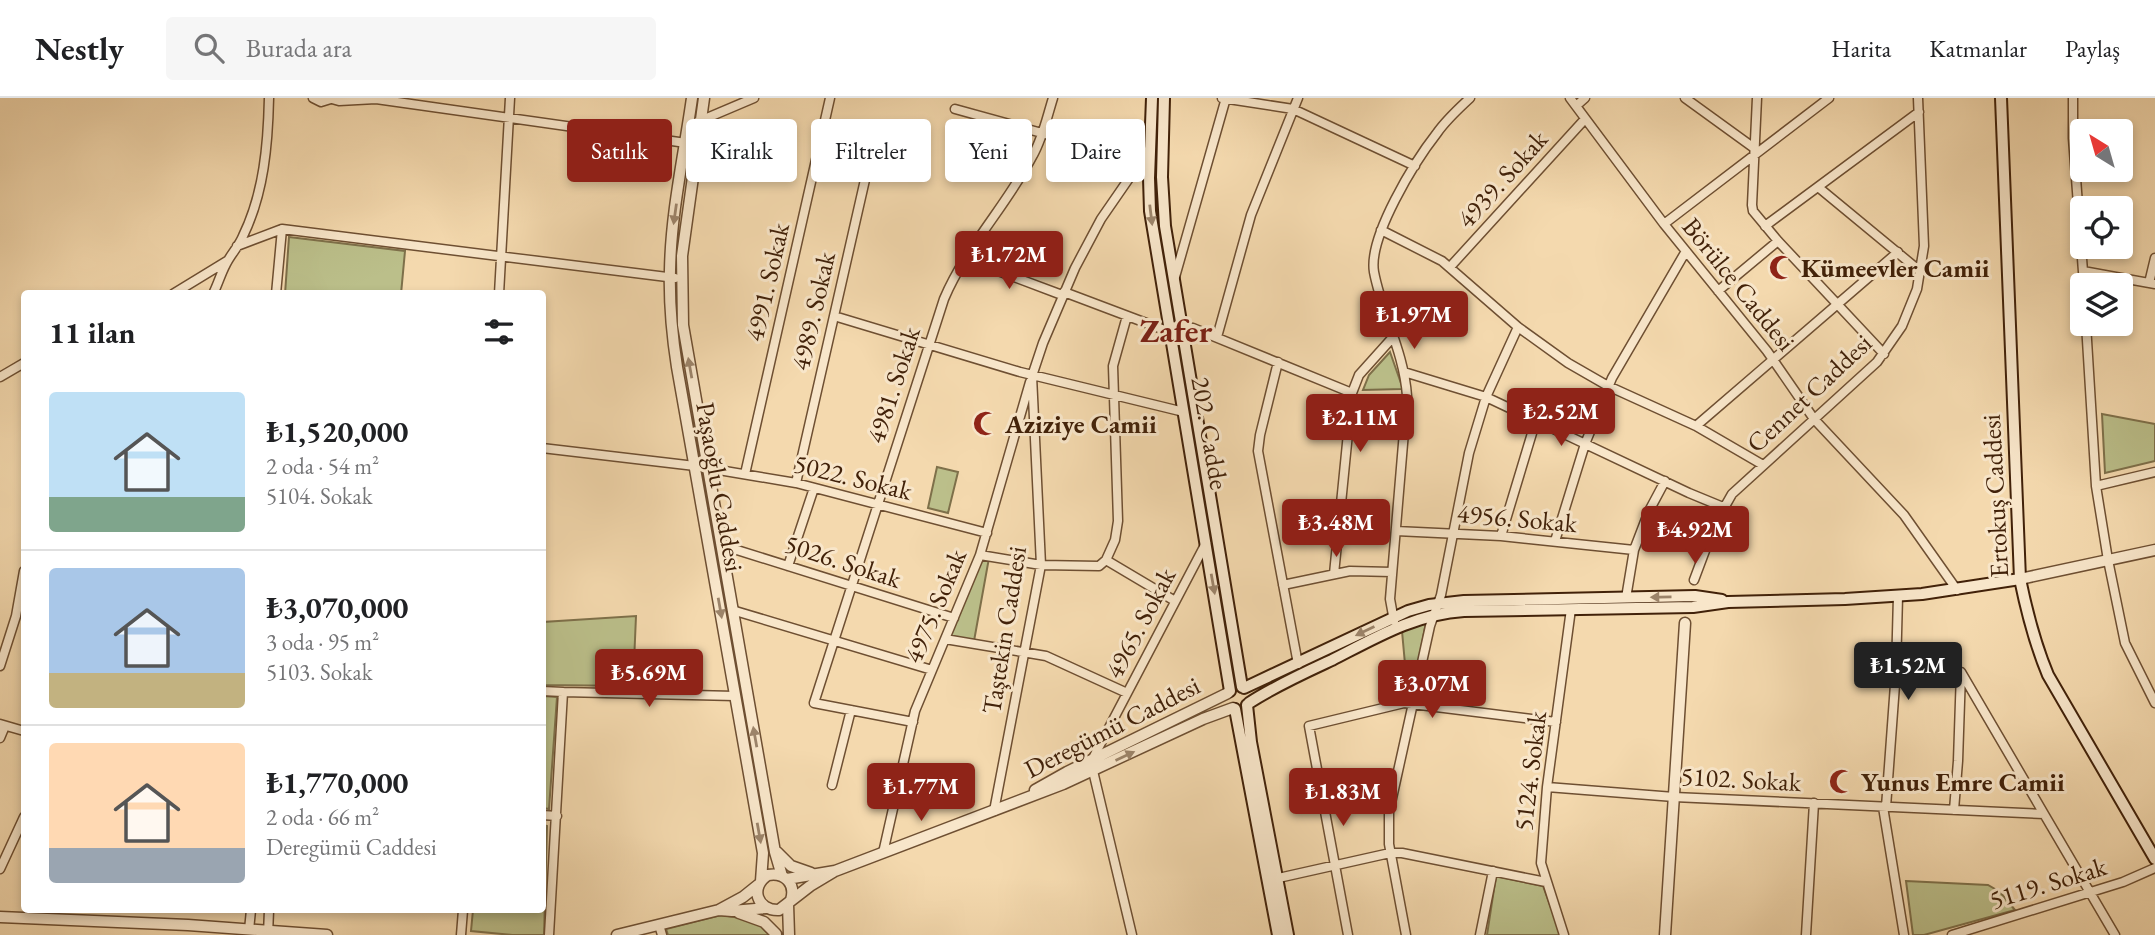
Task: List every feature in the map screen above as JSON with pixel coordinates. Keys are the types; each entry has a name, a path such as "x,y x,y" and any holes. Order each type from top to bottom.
{"main road":[{"name":"202. Cadde","path":"1152,98 1150,211 1229,692"},
{"name":"202. Cadde","path":"1164,98 1162,195 1243,688"},
{"name":"Ertokuş Caddesi","path":"2001,98 2020,579 2031,631 2048,675 2155,859"},
{"path":"1243,688 1395,622 1433,615 1464,611 1571,609 1689,602 1844,600 1957,590 2020,579"},
{"path":"1234,708 1242,709 1279,685 1419,607 1464,601 1626,598 1689,602"},
{"path":"1278,935 1272,879 1251,742 1249,693 1236,687 1229,692 1227,699 1234,708 1272,879 1287,935"}],"street":[{"path":"215,290 243,236 264,167 269,98"},
{"path":"313,98 321,102 333,99 374,99 685,143"},
{"path":"499,290 510,98"},
{"name":"Paşaoğlu Caddesi","path":"689,119 692,98"},
{"name":"Paşaoğlu Caddesi","path":"701,119 704,98"},
{"path":"706,119 754,98"},
{"name":"4991. Sokak","path":"745,474 830,98"},
{"name":"4981. Sokak","path":"852,710 814,703 927,345 947,291 1026,168 1043,132 1053,98"},
{"path":"1174,280 1225,98 1293,109 1415,166"},
{"path":"1217,337 1251,215 1298,98"},
{"path":"1395,622 1390,605 1407,400 1404,372 1374,273 1374,252 1381,230 1415,166 1437,133 1469,98"},
{"name":"Börülce Caddesi","path":"1570,98 1664,224 1773,359 1814,419 1904,515 1957,590"},
{"path":"1576,106 1585,98"},
{"path":"1685,98 1754,152"},
{"path":"1757,98 1752,205 1755,213 1884,354"},
{"path":"1664,224 1754,152 1829,98"},
{"name":"Cennet Caddesi","path":"1665,935 1685,622 1694,580 1723,507 1740,486 1884,354 1902,326 1917,289 1925,233 1918,98"},
{"path":"2073,98 2073,138 2083,271 2152,284 2155,258"},
{"path":"955,109 1046,133"},
{"path":"1765,226 1919,112"},
{"name":"4939. Sokak","path":"1450,267 1586,119"},
{"name":"Paşaoğlu Caddesi","path":"686,137 673,230 670,278 674,349 763,853 760,883"},
{"name":"Taştekin Caddesi","path":"1145,155 1150,148"},
{"name":"Paşaoğlu Caddesi","path":"692,182 681,279 686,348 774,849 784,877"},
{"name":"4989. Sokak","path":"796,483 864,182"},
{"name":"Taştekin Caddesi","path":"994,811 1041,565 1032,376 1063,293 1090,239 1126,182"},
{"path":"1818,187 1921,272"},
{"path":"237,246 282,229 681,279"},
{"path":"276,290 282,229"},
{"path":"1381,230 1450,267 1518,327 1568,363 1608,386 1696,426 1763,465"},
{"path":"1718,291 1778,241"},
{"path":"1555,541 1585,444 1608,386 1686,251"},
{"path":"1696,426 1898,253"},
{"path":"967,259 1127,316 1170,329 1182,325 1194,328 1352,393"},
{"path":"180,290 229,260"},
{"path":"834,316 1032,376 1184,412"},
{"path":"980,555 1041,565 1099,566 1106,561 1115,540 1118,521 1114,360 1127,316"},
{"path":"1406,935 1390,853 1389,812 1433,615 1438,603 1469,453 1486,397 1518,327"},
{"path":"1334,574 1352,393 1359,375 1394,336"},
{"path":"2088,336 2096,486 2108,560 2125,643 2155,703"},
{"path":"1278,362 1258,445 1298,664"},
{"path":"0,377 21,365"},
{"path":"1404,372 1486,397 1723,507"},
{"name":"4975. Sokak","path":"883,853 920,698 980,555 1032,376"},
{"path":"1501,536 1535,421"},
{"name":"5022. Sokak","path":"546,448 695,466 796,483 987,533"},
{"path":"2096,486 2155,472"},
{"path":"1626,598 1634,550 1649,511 1665,481"},
{"path":"788,566 814,488"},
{"name":"4956. Sokak","path":"1396,531 1501,536 1634,550"},
{"name":"4965. Sokak","path":"1091,760 1206,543"},
{"name":"5026. Sokak","path":"721,545 954,618"},
{"path":"2020,579 2155,550"},
{"path":"1106,561 1175,601"},
{"path":"1283,585 1350,571 1392,572"},
{"path":"0,666 16,616 21,588"},
{"path":"1898,596 1896,671 1885,807 1904,935"},
{"name":"5124. Sokak","path":"1564,935 1541,863 1571,609"},
{"path":"732,610 932,670"},
{"path":"945,639 1049,657 1127,693"},
{"path":"1954,810 1961,672 2115,935"},
{"path":"546,691 735,696"},
{"path":"549,935 563,692"},
{"name":"Deregümü Caddesi","path":"1017,802 1050,781 1229,692"},
{"path":"1348,935 1309,726 1390,705 1413,703 1556,722"},
{"name":"Deregümü Caddesi","path":"789,902 835,871 1093,771 1203,719 1234,708"},
{"path":"832,785 852,710 913,722"},
{"path":"0,738 3,725 21,730"},
{"path":"1093,771 1132,935"},
{"name":"5102. Sokak","path":"1548,787 1674,797 2044,814"},
{"path":"1806,935 1814,803"},
{"path":"546,815 556,816"},
{"path":"0,869 21,824"},
{"path":"774,849 791,866 815,874"},
{"path":"1272,879 1390,853 1409,853 1546,882"},
{"name":"5119. Sokak","path":"1952,935 2123,882 2155,868"},
{"name":"Deregümü Caddesi","path":"784,877 835,871"},
{"path":"1480,935 1493,871"},
{"path":"617,935 661,930 719,910 743,897 768,876 784,877 793,891 789,902 789,935"},
{"path":"760,883 757,894 767,908 776,934"},
{"path":"719,910 779,910 789,902"},
{"path":"732,911 758,919 776,934"},
{"path":"249,930 251,913"},
{"path":"268,933 270,913"},
{"path":"461,935 463,913"},
{"path":"0,917 188,925 268,933 327,935"}],"green space":[{"path":"289,237 405,251 401,290 285,290"},
{"path":"1390,352 1403,389 1363,390 1369,375"},
{"path":"2102,414 2155,424 2155,461 2105,473"},
{"path":"937,467 958,472 948,513 928,508"},
{"path":"982,556 989,558 974,641 950,637"},
{"path":"636,616 633,686 546,685 546,622"},
{"path":"1426,622 1412,697 1408,697 1402,631"},
{"path":"546,696 557,697 549,809 546,808"},
{"path":"1496,876 1543,886 1561,935 1487,935"},
{"path":"1906,881 1988,885 2000,892 2015,910 1924,935 1913,935"},
{"path":"473,913 545,913 544,935 471,931"},
{"path":"721,915 754,920 768,928 769,935 668,935 666,929"}],"place":[{"name":"Kümeevler Camii","path":"1781,268"},
{"name":"Aziziye Camii","path":"985,424"},
{"name":"Yunus Emre Camii","path":"1841,782"}],"district":[{"name":"Zafer","path":"1176,330"}]}
